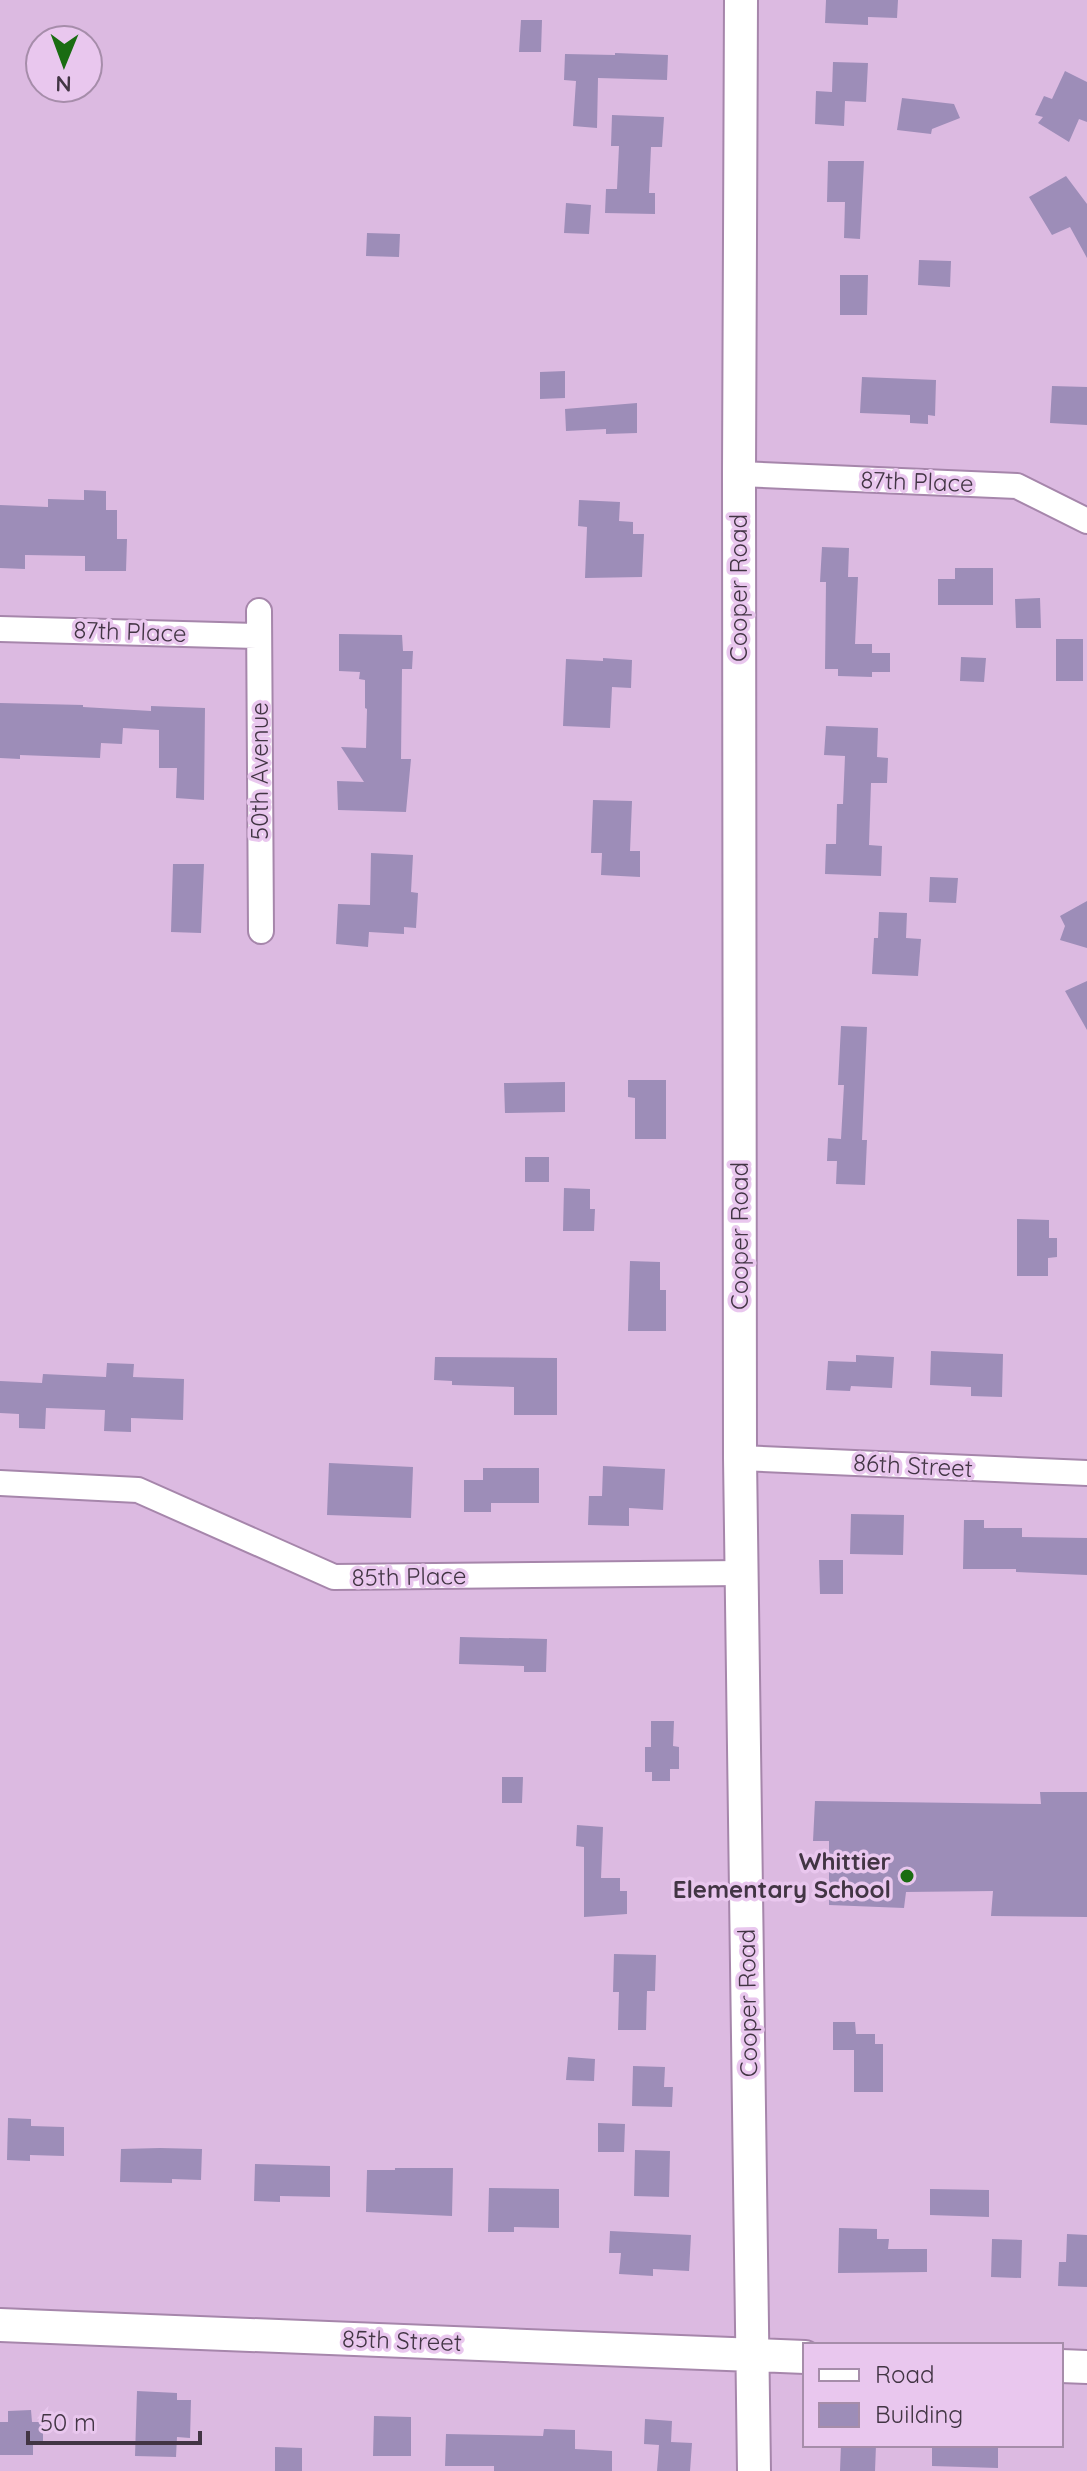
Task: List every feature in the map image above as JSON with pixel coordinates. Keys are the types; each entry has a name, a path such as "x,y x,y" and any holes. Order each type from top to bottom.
{"street":[{"name":"Cooper Road","path":"741,0 740,1458 754,2471"},
{"name":"87th Place","path":"739,474 1017,486 1087,521"},
{"name":"50th Avenue","path":"259,611 261,931"},
{"name":"87th Place","path":"0,629 259,636"},
{"name":"86th Street","path":"740,1458 1087,1473"},
{"name":"85th Place","path":"0,1483 138,1490 334,1577 742,1573"},
{"name":"85th Street","path":"0,2325 803,2357"},
{"path":"1063,2366 1087,2367"}],"building":[{"path":"826,0 898,0 897,18 868,17 868,25 825,23"},
{"path":"521,20 542,20 541,52 519,52"},
{"path":"565,54 668,55 667,80 598,78 597,128 573,126 576,81 564,80"},
{"path":"833,62 868,63 866,102 845,101 844,126 815,124 816,91 832,92"},
{"path":"1065,71 1087,82 1087,122 1079,119 1069,142 1038,123 1043,117 1035,115 1044,96 1052,99"},
{"path":"902,98 954,104 960,118 932,129 931,134 897,130"},
{"path":"612,115 664,117 662,147 651,147 649,193 655,193 655,214 605,213 606,189 617,189 619,146 611,146"},
{"path":"828,161 864,161 860,239 844,238 845,202 827,202"},
{"path":"1066,176 1087,204 1087,258 1070,227 1052,235 1029,197"},
{"path":"566,203 591,205 589,234 564,233"},
{"path":"367,233 400,234 399,257 366,256"},
{"path":"919,260 951,261 950,287 918,285"},
{"path":"840,275 868,275 867,315 840,315"},
{"path":"565,371 565,398 540,399 540,372"},
{"path":"862,377 936,380 935,416 928,415 928,424 910,423 910,415 860,413"},
{"path":"1052,386 1087,387 1087,425 1050,423"},
{"path":"637,403 637,433 606,434 606,429 566,431 565,409"},
{"path":"84,490 106,491 106,510 117,510 117,539 127,539 126,571 85,571 85,556 25,555 25,569 0,568 0,505 48,507 48,499 84,500"},
{"path":"579,500 620,502 619,521 633,522 633,534 644,534 642,577 585,578 587,527 578,526"},
{"path":"822,547 849,548 848,577 858,577 855,644 872,644 872,653 890,653 890,672 872,672 872,677 838,676 838,669 825,669 826,582 820,582"},
{"path":"955,568 993,568 993,605 938,605 938,579 955,579"},
{"path":"1040,598 1041,628 1016,628 1015,599"},
{"path":"339,634 402,635 403,651 413,651 412,669 402,669 401,759 411,759 406,812 338,810 337,781 364,782 341,747 366,748 367,709 365,680 359,679 360,672 339,671"},
{"path":"1056,639 1083,639 1083,681 1056,681"},
{"path":"961,657 986,658 984,682 960,681"},
{"path":"603,658 632,660 631,688 612,687 610,728 563,726 566,659 603,661"},
{"path":"0,703 151,711 151,706 205,708 204,800 176,798 177,768 159,768 159,730 123,728 122,744 101,743 100,758 20,755 20,759 0,758"},
{"path":"826,726 878,728 877,757 888,758 887,783 871,783 869,845 882,846 881,876 825,874 826,844 836,844 837,804 843,804 845,756 824,755"},
{"path":"593,800 632,801 630,851 640,851 640,877 601,875 602,853 591,853"},
{"path":"371,853 413,855 411,892 418,893 416,928 404,927 404,934 369,932 368,947 336,944 338,904 370,905"},
{"path":"173,864 204,864 201,933 171,932"},
{"path":"930,877 958,878 956,903 929,902"},
{"path":"1087,901 1087,948 1060,940 1065,926 1060,916"},
{"path":"879,912 907,913 906,938 921,939 918,976 872,974"},
{"path":"1087,981 1087,1030 1065,991"},
{"path":"841,1026 867,1027 862,1140 867,1140 865,1185 836,1184 837,1161 827,1161 828,1138 841,1139 844,1085 838,1085"},
{"path":"628,1080 666,1080 666,1139 635,1139 635,1098 628,1097"},
{"path":"565,1082 565,1112 505,1113 504,1083"},
{"path":"525,1157 549,1157 549,1182 525,1182"},
{"path":"564,1188 590,1189 590,1209 595,1209 594,1231 563,1231"},
{"path":"1017,1219 1049,1220 1049,1238 1057,1238 1057,1257 1048,1258 1048,1276 1017,1276"},
{"path":"630,1261 660,1262 660,1290 666,1290 666,1331 628,1331"},
{"path":"931,1351 1003,1354 1002,1397 971,1396 971,1387 930,1385"},
{"path":"856,1355 894,1357 892,1388 851,1386 850,1391 826,1390 828,1361 856,1362"},
{"path":"435,1357 557,1358 557,1415 514,1415 514,1387 452,1385 452,1381 434,1380"},
{"path":"107,1363 134,1364 133,1377 184,1379 183,1420 131,1418 131,1432 104,1431 105,1410 46,1408 45,1429 19,1428 19,1414 0,1413 0,1381 42,1383 43,1374 106,1377"},
{"path":"329,1463 413,1467 411,1518 327,1515"},
{"path":"603,1466 665,1469 663,1510 629,1508 629,1526 588,1525 589,1496 602,1496"},
{"path":"483,1468 539,1468 539,1503 491,1503 491,1512 464,1512 464,1480 483,1480"},
{"path":"851,1514 904,1515 903,1555 850,1554"},
{"path":"964,1520 984,1520 984,1528 1022,1528 1022,1537 1087,1538 1087,1575 1016,1572 1016,1569 963,1569"},
{"path":"819,1560 843,1560 843,1594 820,1594"},
{"path":"460,1637 547,1639 546,1672 524,1672 524,1666 459,1664"},
{"path":"651,1721 674,1721 673,1746 679,1747 679,1769 670,1769 670,1781 652,1781 652,1772 645,1772 645,1747 651,1747"},
{"path":"502,1777 523,1777 522,1803 502,1803"},
{"path":"1040,1792 1087,1792 1087,1917 991,1916 993,1891 906,1892 904,1908 829,1905 829,1841 813,1841 815,1801 1041,1804"},
{"path":"577,1825 603,1827 601,1878 620,1878 620,1891 627,1891 627,1914 584,1917 584,1847 576,1846"},
{"path":"614,1954 656,1955 655,1991 647,1991 646,2030 618,2030 619,1992 613,1992"},
{"path":"833,2022 855,2022 856,2034 875,2034 875,2044 883,2044 883,2092 854,2092 854,2050 833,2050"},
{"path":"568,2057 595,2059 594,2081 566,2080"},
{"path":"633,2066 665,2067 664,2087 673,2087 672,2107 632,2106"},
{"path":"8,2118 31,2119 31,2126 64,2127 64,2156 30,2155 30,2161 7,2160"},
{"path":"598,2123 625,2124 624,2152 598,2152"},
{"path":"121,2149 202,2149 201,2180 120,2182"},
{"path":"635,2150 670,2151 669,2197 634,2196"},
{"path":"255,2164 330,2166 330,2197 280,2196 280,2202 254,2201"},
{"path":"453,2168 452,2216 366,2212 367,2170"},
{"path":"489,2188 559,2189 559,2228 514,2227 514,2232 488,2232"},
{"path":"930,2189 989,2190 989,2217 930,2215"},
{"path":"839,2228 877,2229 877,2239 889,2239 888,2249 927,2249 927,2272 838,2273"},
{"path":"610,2231 691,2235 689,2271 653,2269 653,2276 619,2274 621,2253 609,2253"},
{"path":"1067,2234 1087,2235 1087,2287 1058,2286 1059,2262 1066,2262"},
{"path":"992,2239 1022,2240 1021,2278 991,2277"},
{"path":"137,2391 177,2393 177,2400 191,2400 190,2438 177,2437 176,2457 135,2456"},
{"path":"31,2410 32,2422 43,2422 43,2444 33,2444 33,2455 0,2455 0,2422 8,2422 8,2411"},
{"path":"374,2416 411,2417 411,2456 373,2456"},
{"path":"645,2419 672,2421 671,2442 692,2443 690,2471 657,2471 659,2445 644,2444"},
{"path":"544,2429 575,2430 575,2449 612,2451 612,2471 494,2471 494,2466 445,2466 446,2434 543,2436"},
{"path":"275,2447 302,2448 302,2471 275,2471"},
{"path":"841,2447 876,2447 875,2471 840,2471"},
{"path":"932,2447 998,2447 998,2468 932,2466"}],"place":[{"name":"Whittier Elementary School","path":"907,1876"}]}
